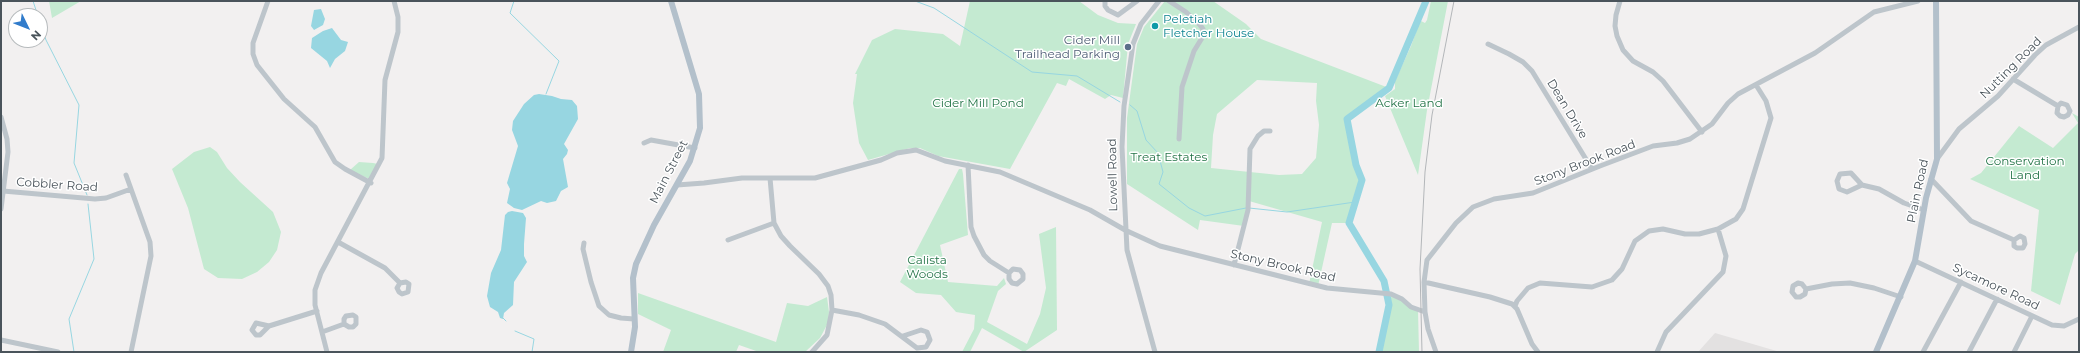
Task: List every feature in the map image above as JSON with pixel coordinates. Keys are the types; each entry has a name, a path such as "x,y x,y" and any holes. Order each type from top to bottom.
{"main road":[{"name":"Main Street","path":"631,352 634,319 633,278 636,264 695,148 700,128 699,94 671,1"},
{"name":"Plain Road","path":"1876,352 1901,297 1915,261 1924,210 1937,159 1936,1"}],"street":[{"path":"268,1 253,43 253,54 257,65 284,100 316,127 335,162 345,170 371,183"},
{"path":"328,352 314,299 317,283 380,165 383,154 385,80 398,32 398,17 394,1"},
{"path":"1105,1 1105,6 1108,10 1118,15 1137,1"},
{"name":"Lowell Road","path":"1156,352 1130,264 1125,230 1122,176 1123,116 1130,58 1137,32 1159,1"},
{"path":"1169,1 1186,12 1203,29 1202,38 1194,51 1182,87 1179,139"},
{"path":"1620,1 1615,26 1617,36 1623,50 1633,61 1653,72 1663,81 1702,132"},
{"name":"Stony Brook Road","path":"677,184 704,183 742,178 815,178 909,150 923,152 945,161 1000,172 1026,182 1044,192 1090,210 1125,230 1160,246 1327,288 1391,294 1402,299 1411,307 1425,312 1424,282 1427,260 1456,223 1473,207 1494,199 1533,194 1592,169 1653,146 1686,140 1702,132 1712,124 1734,97 1815,53 1879,9 1918,1"},
{"name":"Nutting Road","path":"1937,159 1959,129 1998,96 2046,45 2078,30"},
{"name":"Dean Drive","path":"1488,44 1523,62 1532,71 1544,88 1592,169"},
{"path":"2013,79 2058,106"},
{"path":"1515,306 1517,301 1528,288 1540,284 1592,287 1612,280 1622,269 1635,241 1649,231 1663,228 1690,235 1718,230 1736,220 1743,210 1769,125 1769,107 1756,85"},
{"path":"1,117 8,145 1,209"},
{"path":"1234,265 1248,210 1250,155 1252,144 1262,132 1270,131"},
{"path":"644,143 651,140 695,148"},
{"path":"1937,146 1945,147"},
{"path":"968,165 971,227 974,236 984,255 1009,273"},
{"path":"1862,185 1847,192 1839,189 1837,182 1840,174 1848,172 1853,174 1862,185 1879,189 1904,203 1924,210"},
{"path":"126,175 150,242 151,256 131,352"},
{"path":"770,178 774,223 781,236 819,274 828,286 831,295 832,310 827,335 812,352"},
{"path":"1931,179 1971,221 2014,240"},
{"name":"Cobbler Road","path":"3,191 95,200 106,198 131,189"},
{"path":"728,240 774,223"},
{"path":"1657,352 1666,332 1723,272 1726,256 1718,230"},
{"path":"338,242 385,268 400,283"},
{"path":"584,243 583,249 591,282 599,306 609,315 634,319"},
{"name":"Sycamore Road","path":"1915,261 2052,325 2069,325 2079,319"},
{"path":"1424,282 1490,296 1515,306 1530,340 1538,352"},
{"path":"1923,352 1961,282"},
{"path":"1806,289 1832,284 1856,284 1901,297"},
{"path":"1969,352 1997,299"},
{"path":"832,310 880,321 920,349 928,345 930,340 927,332 921,330 903,336"},
{"path":"269,326 317,311"},
{"path":"1425,312 1428,329 1436,352"},
{"path":"2014,352 2032,316"},
{"path":"322,332 344,324"},
{"path":"1,340 58,352"}],"shaded area":[{"path":"1715,333 1780,352 1698,352"}],"green space":[{"path":"49,1 81,1 52,18"},
{"name":"Cider Mill Pond","path":"970,1 1079,1 1098,15 1118,23 1136,24 1128,44 1123,98 1111,95 1105,99 1069,79 1066,86 1057,83 1010,169 938,156 920,148 910,148 868,160 859,143 853,103 857,74 855,74 872,40 895,29 943,34 960,46"},
{"name":"Treat Estates","path":"1165,1 1213,1 1246,24 1261,39 1389,88 1347,119 1356,165 1362,180 1349,223 1332,223 1318,286 1309,284 1322,222 1249,201 1244,226 1200,220 1198,230 1127,184 1127,118 1137,44 1144,27","holes":["1257,80 1317,83 1316,101 1319,125 1316,158 1302,174 1279,175 1211,168 1213,135 1217,114"]},
{"name":"Acker Land","path":"1431,1 1448,1 1427,110 1418,175 1385,96 1395,89 1395,81 1419,24 1421,21 1425,23 1427,20"},
{"name":"Conservation Land","path":"2072,113 2079,117 2079,250 2075,254 2060,305 2031,291 2039,210 1970,179 1981,173 2019,126 2053,148 2078,123"},
{"path":"210,147 217,152 227,168 240,182 273,212 281,232 277,250 269,262 257,272 242,279 218,278 204,269 188,208 172,169 194,152"},
{"path":"359,162 378,164 369,178 367,178 350,170"},
{"name":"Calista Woods","path":"959,169 962,169 963,174 968,235 940,245 948,282 997,286 1004,278 1006,284 998,291 987,322 1027,344 1040,314 1046,288 1039,234 1056,227 1057,330 1024,352 982,328 970,352 962,352 974,329 975,315 956,312 941,295 916,293 900,282"},
{"path":"638,293 776,342 787,303 808,306 827,297 829,312 828,323 820,338 805,352 759,352 739,345 736,352 663,352 671,330 638,314"},
{"path":"1391,294 1418,310 1419,352 1379,352"}],"water":[{"path":"321,9 325,19 323,25 314,30 311,26 314,10"},
{"path":"332,28 341,40 348,42 345,51 335,59 330,68 327,61 311,48 312,38 323,31"},
{"path":"539,94 572,100 577,106 578,119 564,144 568,150 563,159 568,187 561,191 556,201 547,203 541,201 522,210 514,208 507,203 510,189 507,183 518,146 512,130 513,121 524,104 534,95"},
{"path":"512,211 523,213 526,218 524,256 527,262 514,282 513,305 504,313 503,319 500,318 498,312 490,307 487,296 491,273 501,250 505,215"}],"waterway":[{"path":"33,1 35,8"},
{"path":"514,1 510,13 559,61 546,94"},
{"path":"915,1 934,8 1032,72 1077,76 1120,102"},
{"path":"1379,352 1389,305 1384,281 1349,223 1362,180 1356,165 1347,119 1389,88 1426,1"},
{"path":"48,44 79,105 74,163 87,195"},
{"path":"1130,105 1137,111 1146,140 1158,153 1163,172 1159,184 1189,208 1205,216 1246,208"},
{"path":"1249,208 1287,212 1355,202"},
{"path":"74,352 69,319 94,259 88,204"},
{"path":"503,318 506,321"},
{"path":"515,331 534,339 532,352"}],"railway":[{"path":"1422,352 1420,269 1425,172 1432,115 1454,1"}],"place":[{"name":"Peletiah Fletcher House","path":"1155,26"},
{"name":"Cider Mill Trailhead Parking","path":"1128,47"}]}
